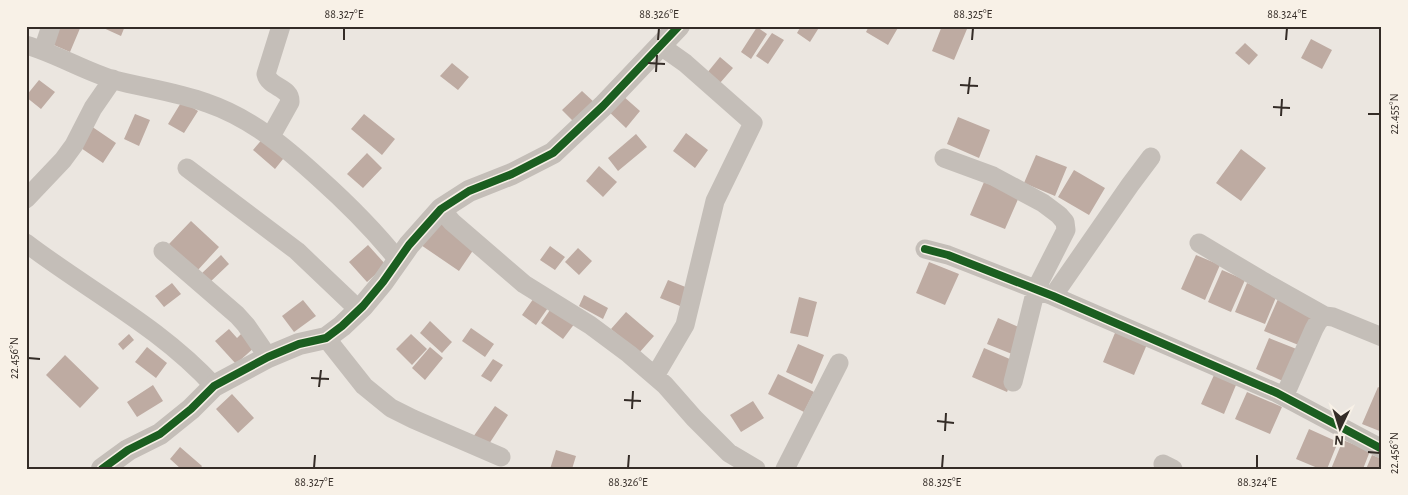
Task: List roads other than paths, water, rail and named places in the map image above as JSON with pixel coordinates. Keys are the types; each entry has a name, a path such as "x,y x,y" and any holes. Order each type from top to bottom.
{"street":[{"path":"51,26 34,47 113,79 206,102 233,114 271,136 344,200 379,236 398,260"},
{"path":"271,136 290,98 289,94 270,82 266,74 281,26"},
{"path":"102,469 128,450 160,434 179,420 214,386 299,344 326,338 342,326 359,310 383,282 408,244 441,209 468,191 512,174 553,152 603,106 679,26"},
{"path":"654,376 685,325 715,201 753,123 685,63 661,46"},
{"path":"26,198 63,160 74,145 93,108 113,79"},
{"path":"1044,292 1151,157"},
{"path":"944,158 994,176 1043,203 1065,222 1066,230 1013,382"},
{"path":"187,168 297,251 359,310"},
{"path":"441,209 452,222 524,284 590,324 629,354 665,385 729,453 756,469"},
{"path":"26,243 162,338 214,386"},
{"path":"1199,243 1325,316 1333,317 1382,337"},
{"path":"925,248 1044,292 1284,397 1382,450"},
{"path":"163,251 237,315 268,358"},
{"path":"1284,397 1314,329 1319,320 1325,316"},
{"path":"326,338 364,386 392,408 500,457"},
{"path":"785,469 839,363"}]}
